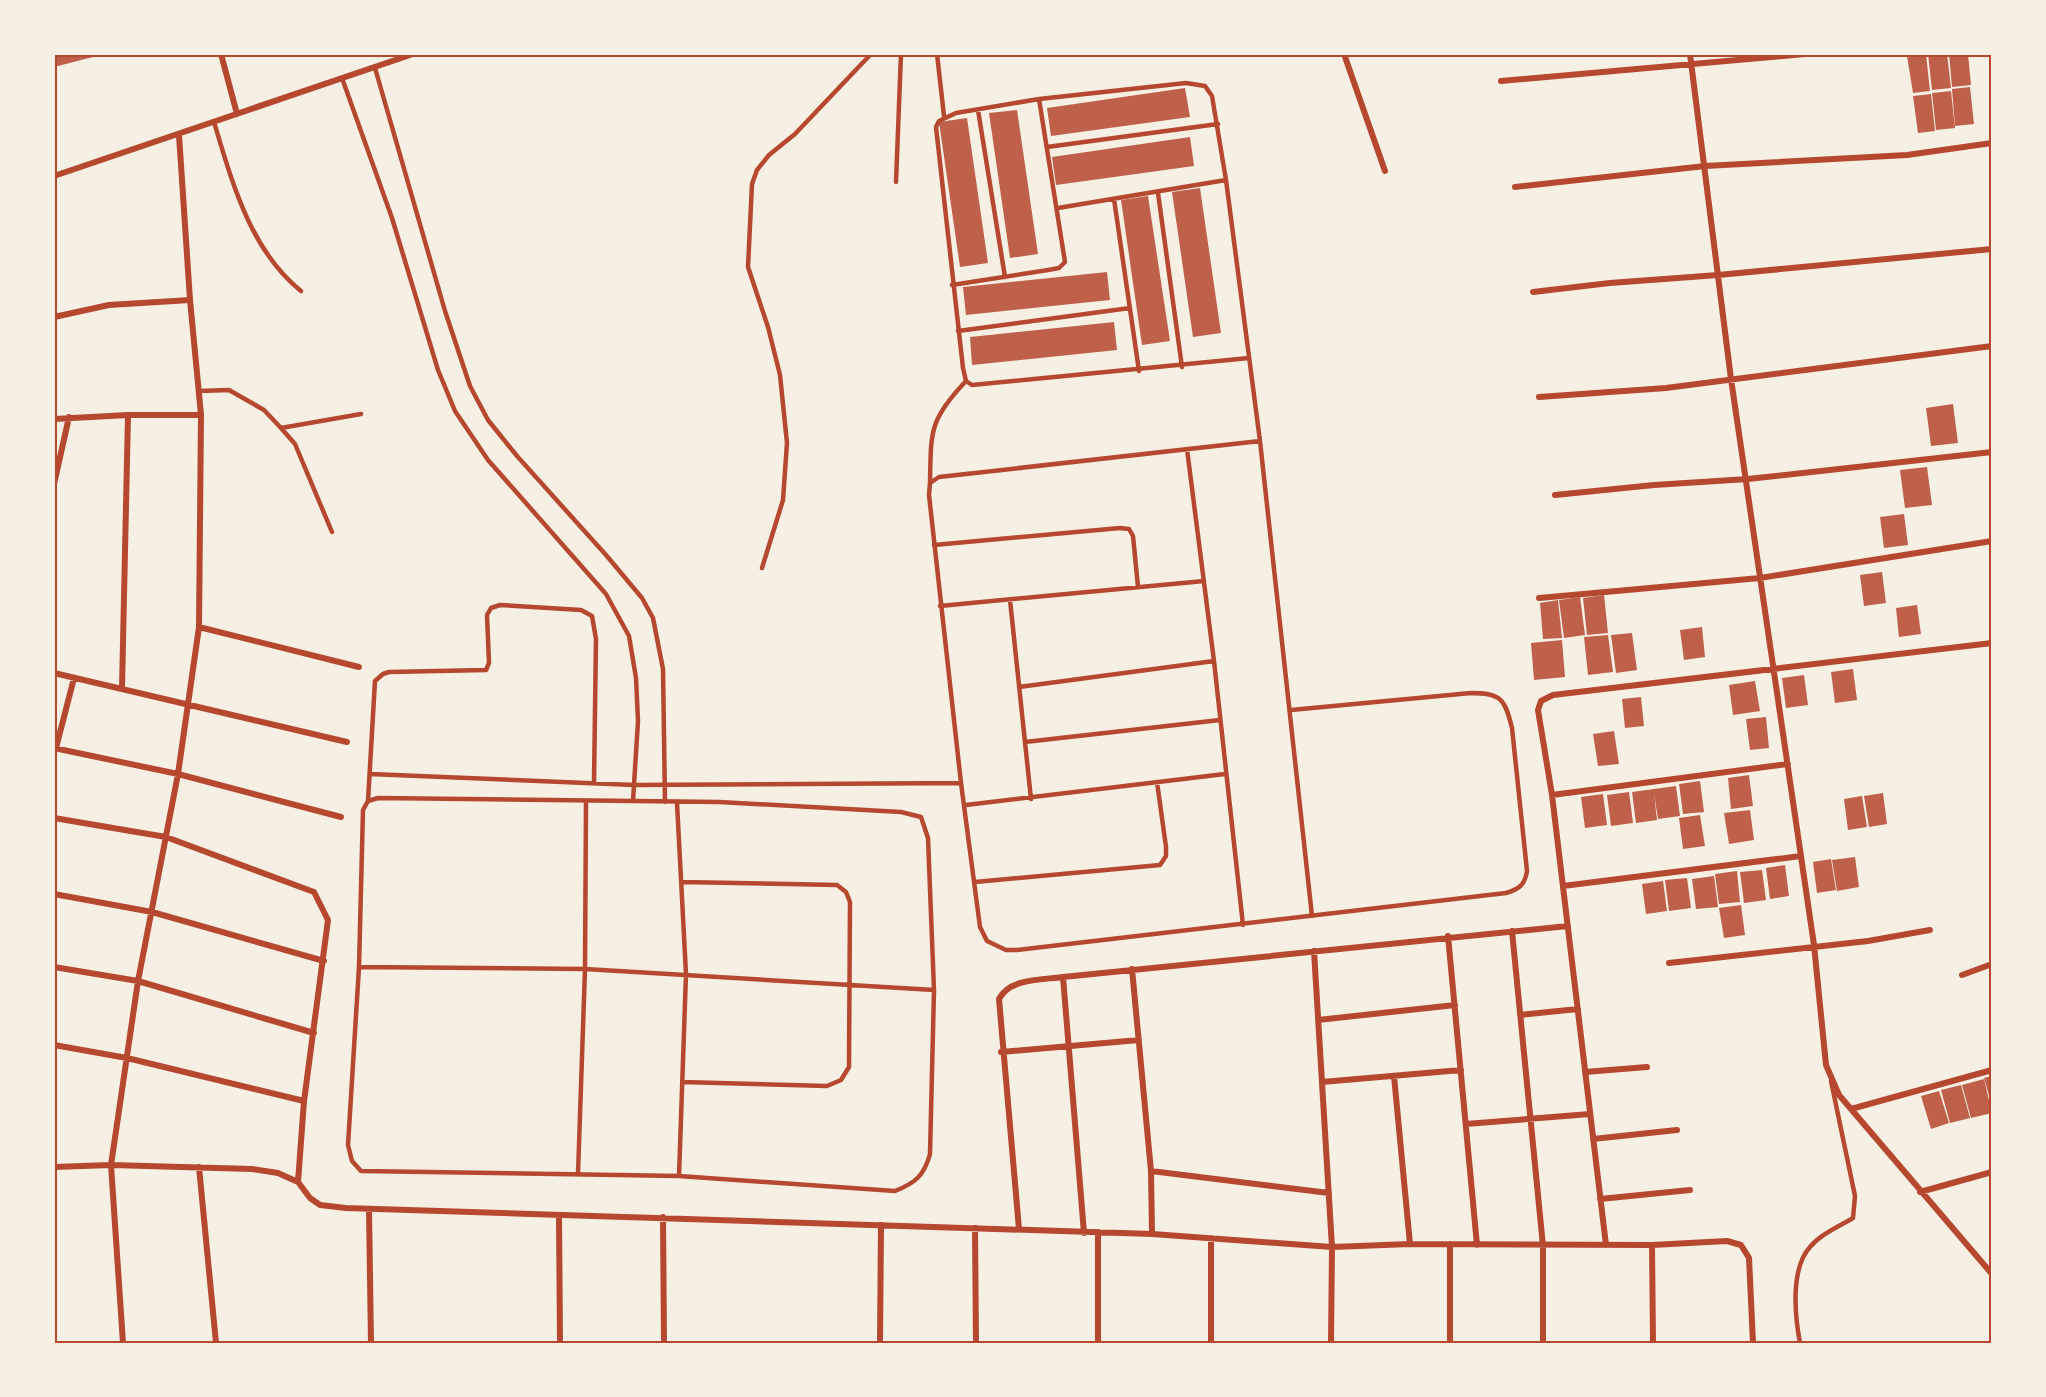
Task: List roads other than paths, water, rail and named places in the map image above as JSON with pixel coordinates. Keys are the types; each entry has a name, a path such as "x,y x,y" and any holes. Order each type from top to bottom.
{"street":[{"path":"221,54 237,114"},
{"path":"54,176 413,54"},
{"path":"1344,54 1385,171"},
{"path":"1690,54 1731,379 1748,479 1760,578 1814,945 1826,1065 1830,1080 1851,1109 1992,1274"},
{"path":"1501,81 1805,54"},
{"path":"123,1343 111,1165 138,981 178,774 199,627 201,415 189,300 179,135"},
{"path":"1515,187 1705,166 1907,155 1992,144"},
{"path":"1533,292 1992,249"},
{"path":"54,317 109,305 189,300"},
{"path":"1539,397 1666,388 1992,346"},
{"path":"54,419 128,414 201,415"},
{"path":"122,688 128,414"},
{"path":"54,484 69,417"},
{"path":"1555,495 1748,479 1992,452"},
{"path":"1539,598 1760,578 1992,541"},
{"path":"199,627 359,667"},
{"path":"1606,1245 1552,795 1538,710 1546,698 1992,643"},
{"path":"54,673 347,742"},
{"path":"74,678 55,748 178,774 341,817"},
{"path":"1552,795 1788,764"},
{"path":"54,818 166,837 314,892 328,920 304,1101 298,1182"},
{"path":"1563,886 1801,856"},
{"path":"54,894 152,912 324,961"},
{"path":"1019,1229 1001,1052 999,999 1016,984 1132,969 1448,936 1568,926"},
{"path":"1669,963 1814,945 1868,941 1930,930"},
{"path":"1512,931 1543,1246 1543,1343"},
{"path":"1448,936 1477,1245"},
{"path":"1314,951 1332,1247 1331,1343"},
{"path":"1962,975 1992,964"},
{"path":"54,967 138,981 314,1033"},
{"path":"1132,969 1151,1171 1152,1234"},
{"path":"1063,977 1083,1233"},
{"path":"1318,1020 1455,1005"},
{"path":"1520,1015 1578,1009"},
{"path":"1001,1052 1139,1040"},
{"path":"54,1045 127,1058 304,1101"},
{"path":"1585,1072 1647,1067"},
{"path":"1322,1082 1461,1070"},
{"path":"1851,1109 1992,1070"},
{"path":"1394,1076 1410,1244"},
{"path":"1466,1124 1590,1114"},
{"path":"1593,1139 1677,1130"},
{"path":"54,1167 111,1165 252,1169 278,1173 298,1182 310,1198 320,1205 369,1209 1152,1234 1332,1247 1410,1244 1652,1245 1727,1241 1741,1245 1749,1258 1754,1343"},
{"path":"199,1167 216,1343"},
{"path":"1151,1171 1329,1193"},
{"path":"1920,1192 1992,1172"},
{"path":"1600,1199 1690,1190"},
{"path":"369,1209 371,1343"},
{"path":"559,1215 560,1343"},
{"path":"663,1217 664,1343"},
{"path":"880,1343 881,1225"},
{"path":"975,1228 976,1343"},
{"path":"1098,1232 1098,1343"},
{"path":"1211,1238 1211,1343"},
{"path":"1450,1244 1450,1343"},
{"path":"1652,1245 1653,1343"}],"lane":[{"path":"762,568 783,500 787,443 780,375 768,327 748,267 752,184 758,170 769,155 795,134 871,54"},
{"path":"896,182 901,54"},
{"path":"937,54 944,116 936,127 952,285 966,381 980,387 1249,358"},
{"path":"375,68 445,311 470,386 489,420 517,456 606,555 642,598 653,618 663,669 665,802"},
{"path":"342,78 392,218 438,370 455,411 488,460 606,594 629,636 636,678 637,710 633,801"},
{"path":"944,116 1039,99 1196,84 1205,86 1212,96 1226,180 1260,441 1312,916"},
{"path":"952,285 1063,266 1066,257 1039,99"},
{"path":"978,110 1005,277"},
{"path":"214,122 236,194 245,214 272,261 285,278 301,291"},
{"path":"1047,147 1218,124"},
{"path":"1058,208 1226,180"},
{"path":"1158,193 1182,367"},
{"path":"1114,199 1139,371"},
{"path":"958,331 1130,308"},
{"path":"966,381 940,409 934,423 931,436 930,483 940,606 961,783 983,935 995,947 1006,950 1243,925 1515,890 1526,881 1526,859 1512,728 1507,708 1498,696 1491,693 1471,693 1291,710"},
{"path":"199,391 229,390 264,410 281,428 295,444 332,532"},
{"path":"281,428 361,414"},
{"path":"930,483 939,477 1260,441"},
{"path":"1187,449 1214,661 1243,925"},
{"path":"934,545 1129,529 1133,536 1138,587"},
{"path":"940,606 1204,581"},
{"path":"1010,600 1031,799"},
{"path":"368,801 378,798 719,802 901,812 921,817 928,838 934,990 930,1154 925,1172 912,1184 895,1191 679,1176 371,1173 362,1171 356,1166 348,1145 359,967 363,820 368,801 375,681 389,672 486,670 489,663 487,615 491,608 500,605 581,609 592,616 596,639 594,783"},
{"path":"1019,687 1214,661"},
{"path":"1025,742 1220,720"},
{"path":"370,774 634,785 961,783"},
{"path":"966,805 1225,774"},
{"path":"975,882 1160,865 1166,856 1166,847 1157,782"},
{"path":"578,1174 585,969 586,802"},
{"path":"677,803 686,974 679,1176"},
{"path":"681,882 837,885 842,888 850,902 849,1068 841,1080 827,1086 682,1082"},
{"path":"359,967 585,969 934,990"},
{"path":"1800,1343 1794,1311 1798,1278 1808,1249 1823,1235 1852,1218 1855,1196 1830,1080"}]}
